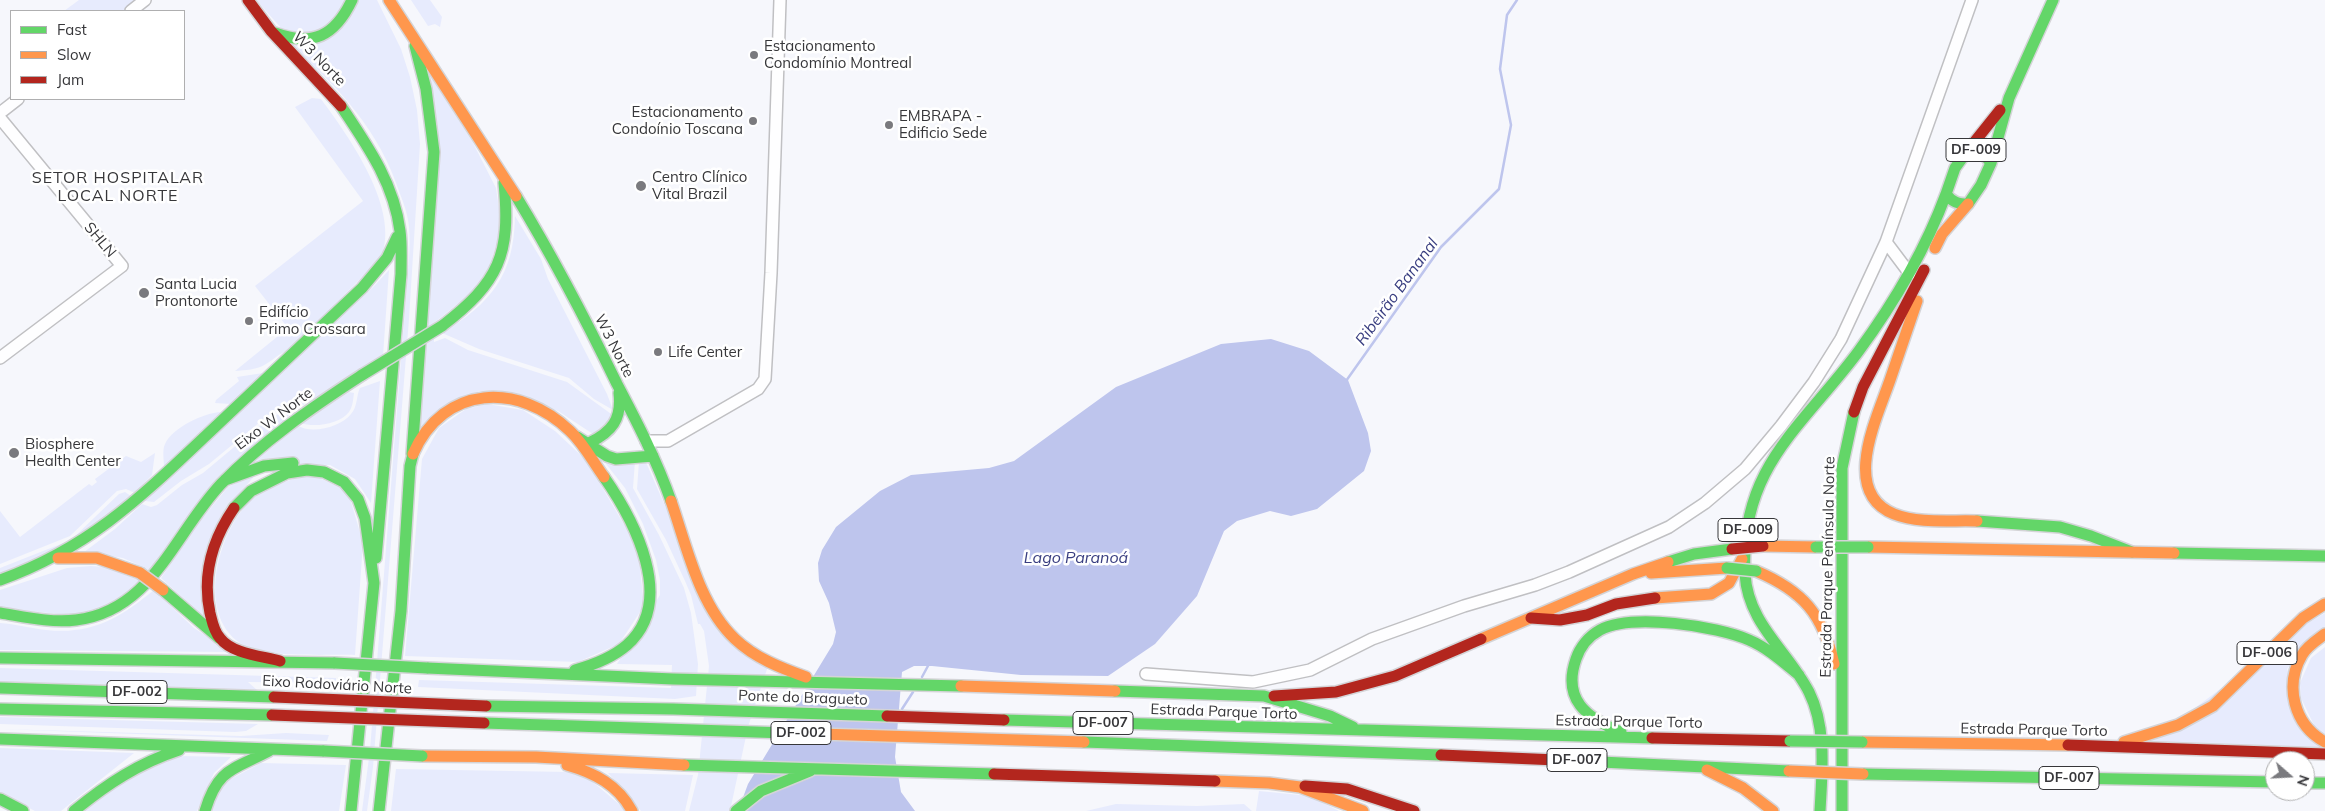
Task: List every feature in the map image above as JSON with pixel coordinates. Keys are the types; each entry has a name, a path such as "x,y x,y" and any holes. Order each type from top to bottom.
{"main road":[{"name":"W3 Norte","path":"248,0 271,31 338,100 375,156 391,194 400,230 401,274 383,460 374,583"},
{"path":"271,31 294,40 309,40 326,35 342,20 352,0"},
{"name":"W3 Norte","path":"389,0 411,30 503,176 568,286 653,456 677,512 704,591 716,614 730,634 760,657 784,670 818,681"},
{"name":"DF-009","path":"1968,204 1982,185 1991,163 2009,98 2053,0"},
{"path":"379,811 402,604 434,152 426,89 411,30"},
{"name":"DF-009","path":"1946,194 1955,168 2009,98"},
{"name":"DF-009","path":"1968,150 1982,150 1991,163"},
{"name":"Eixo W Norte","path":"0,614 46,620 75,620 96,617 120,608 141,591 154,576 185,529 225,480 264,442 295,418 442,326 478,297 494,277 502,256 508,214 503,176"},
{"path":"1946,194 1955,203 1968,204"},
{"name":"Estrada Parque Península Norte","path":"1820,811 1822,750 1819,722 1815,706 1799,675 1764,633 1755,616 1744,576 1749,524 1758,489 1769,464 1782,444 1858,353 1910,274 1937,221 1946,194"},
{"name":"Estrada Parque Península Norte","path":"1842,811 1842,468 1846,441 1852,414 1863,387 1942,234 1968,204"},
{"name":"Eixo W Norte","path":"0,580 56,558 108,525 133,505 380,270 392,252 400,230"},
{"path":"1927,265 1865,456 1868,491 1874,500 1889,512 1907,518 2048,525 2095,537 2132,552"},
{"path":"589,444 611,431 618,418 620,408 618,386"},
{"path":"411,458 434,422 454,406 475,397 493,396 520,402 544,413 573,435 607,456 616,459 653,456"},
{"path":"563,674 602,661 628,644 640,628 650,592 645,558 630,524 611,487 573,435"},
{"path":"225,480 252,470 279,464 308,464 349,486 358,499 365,518 374,583 352,811"},
{"path":"219,638 208,606 206,576 210,555 223,524 235,507 251,491 263,483 298,470 324,472"},
{"path":"0,658 280,661 673,679 818,681 1264,696 1336,692 1368,684 1417,667 1633,574 1694,554 1763,546 2322,556"},
{"path":"1530,618 1560,620 1587,615 1616,604 1635,600 1711,594 1729,583 1746,552"},
{"path":"56,558 97,558 140,573 232,648 280,661"},
{"path":"1633,574 1728,568 1756,571 1782,582 1797,592 1818,614 1831,647 1842,721"},
{"name":"DF-006","path":"2113,746 2178,725 2213,706 2303,618 2325,604"},
{"path":"1635,737 1599,724 1580,707 1573,696 1571,681 1573,666 1579,650 1589,638 1603,628 1632,623 1732,633 1764,648 1799,675"},
{"name":"DF-006","path":"2325,634 2303,655 2292,682 2294,706 2302,725 2325,742"},
{"name":"Eixo Rodoviário Norte","path":"0,688 486,706 673,709"},
{"path":"1264,696 1330,716 1359,730"},
{"name":"DF-002","path":"0,709 272,715 670,730 931,737"},
{"name":"Ponte do Bragueto","path":"673,709 932,717"},
{"name":"Estrada Parque Torto","path":"932,717 1635,737 2113,746 2325,754"},
{"name":"DF-007","path":"931,737 1234,746 1863,774 2265,782"},
{"path":"0,740 200,745 422,756 536,757 668,764 1260,783 1300,787 1321,786 1352,791 1414,811"},
{"path":"74,811 112,780 145,760 200,745"},
{"path":"206,811 209,796 220,777 240,763 271,750"},
{"path":"536,757 570,766 604,780 621,793 632,811"},
{"path":"1694,765 1722,776 1743,788 1762,800 1773,811"},
{"path":"736,811 753,797 777,783 816,769"},
{"path":"1300,787 1363,811"},
{"path":"0,799 23,811"}],"street":[{"path":"132,10 146,0"},
{"path":"653,456 668,441 758,389 764,383 766,374 780,0"},
{"path":"1146,674 1253,682 1310,670 1372,639 1464,606 1535,585 1620,550 1669,527 1706,503 1744,469 1814,382 1841,339 1886,242 1972,0"},
{"path":"0,113 17,100"},
{"name":"SHLN","path":"0,118 122,266 0,358"},
{"path":"1886,242 1910,274"},
{"path":"646,441 668,441"},
{"path":"1744,469 1769,464"}],"shaded area":[{"path":"79,0 138,0 125,10 65,10"},
{"path":"256,0 347,0 332,23 309,34 282,29"},
{"path":"358,0 377,0 401,49 410,77 417,110 420,144 409,319 373,767 367,811 362,811 370,750 409,263 409,227 406,210 392,171 369,130 341,94 290,45 308,45"},
{"path":"411,0 430,0 442,17 440,27 435,24 428,26"},
{"path":"430,75 472,141 496,188 502,228 484,283 434,323 434,342 445,338 468,350 567,382 614,416 593,434 558,411 479,391 416,445"},
{"path":"312,98 321,99 358,153 369,174 384,218 385,239 381,258 289,351 262,366 235,371 288,328 255,286 363,201 295,107"},
{"path":"515,216 541,259 548,279 607,394 613,410 594,399 569,378 479,349 442,333 474,310 496,286 510,255 514,237"},
{"path":"389,270 383,356 292,412 285,407 277,408 209,464 181,481 154,502 145,501 374,286"},
{"path":"263,373 230,404 215,403 216,400 239,381 237,377"},
{"path":"380,381 371,503 355,479 330,465 249,465 297,425 303,428 318,429 340,423 353,411 360,388"},
{"path":"349,392 354,393 353,401 349,412 345,416 333,422 320,425 301,423"},
{"path":"487,404 523,410 555,431 586,460 638,548 644,606 619,644 578,662 405,656 422,459 439,428 466,409"},
{"path":"283,411 289,415 149,570 123,558 84,552 115,529 142,504 151,507 157,505 182,485 203,473 257,428"},
{"path":"221,412 164,467 164,446 175,432 198,418"},
{"path":"155,453 152,475 135,493 126,489 117,491 70,536 0,564 0,511 20,537 89,484 92,486 97,482 95,479 126,456 141,462"},
{"path":"599,455 635,461 633,488 659,535 684,588 691,613 698,664 696,696 675,699 418,687 419,680 671,688 672,665 617,664 660,595 660,580 656,560 643,524 625,488"},
{"path":"645,460 670,517 698,592 768,666 748,727 730,811 689,811 698,775 709,666 704,631 700,624 698,624 691,595 666,540 637,489 639,461"},
{"path":"257,473 221,515 208,621 161,578 199,522 228,487"},
{"path":"313,475 348,491 363,543 355,655 282,654 255,650 245,646 229,633 220,616 215,597 216,575 220,554 228,533 238,515 250,501 264,491 288,481"},
{"path":"125,492 131,496 84,537 0,575 0,568 71,540 119,494"},
{"path":"105,567 142,581 108,606 77,616 0,608 0,590 67,568"},
{"path":"154,590 194,628 231,652 0,650 0,623 62,631 91,627 129,609"},
{"path":"2325,613 2325,627 2287,669 2325,748 2147,744 2308,623"},
{"path":"2325,647 2325,735 2310,723 2301,705 2300,683 2311,658"},
{"path":"0,668 336,678 336,683 248,682 257,690 0,682"},
{"path":"0,717 258,724 246,731 235,732 0,724"},
{"path":"0,729 241,736 286,733 329,735 327,741"},
{"path":"0,748 134,753 61,811 35,811 0,793"},
{"path":"179,756 231,757 214,773 197,811 82,811 126,775"},
{"path":"261,763 346,765 339,811 210,811 221,784"},
{"path":"396,769 568,772 586,776 627,811 391,811"},
{"path":"608,773 693,775 685,811 641,811"},
{"path":"1259,791 1310,796 1339,811 1256,811"},
{"path":"1116,804 1197,806 1244,804 1252,811 1086,811"}],"water":[{"name":"Lago Paranoá","path":"1271,339 1309,351 1348,380 1368,433 1371,451 1364,471 1317,509 1291,516 1270,511 1237,521 1224,531 1197,596 1155,644 1108,676 1021,675 932,666 914,666 902,672 895,757 901,792 915,811 738,811 748,784 833,644 836,632 829,603 819,581 818,563 822,550 836,527 880,491 911,475 989,468 1014,461 1116,387 1221,344"}],"waterway":[{"name":"Ribeirão Bananal","path":"1346,381 1441,247 1499,189 1511,125 1500,69 1507,15 1517,0"},
{"path":"922,677 929,664"},
{"path":"902,709 913,692"}],"traffic: fast":[{"path":"275,33 301,39 321,35 338,22 352,0"},
{"path":"1991,163 2009,98 2053,0"},
{"path":"412,454 434,152 426,89 415,46"},
{"path":"341,106 370,150 386,181 397,213 401,236 401,274 376,558"},
{"path":"1968,150 1982,152 1991,163 1981,185 1968,204 1964,204 1953,201 1946,194 1955,168 1968,150"},
{"path":"442,326 477,295 489,280 497,265 505,230 504,183"},
{"path":"1820,811 1822,750 1819,720 1815,706 1800,677 1761,622 1753,608 1748,592 1745,574 1746,537 1752,505 1763,477 1778,451 1858,352 1896,296 1928,236 1946,194"},
{"path":"516,196 556,265 593,336 646,442 671,501"},
{"path":"0,580 33,567 62,552 90,535 140,496 362,288 387,258 397,237"},
{"path":"362,375 442,326"},
{"path":"0,613 28,618 67,621 102,614 124,602 143,586 204,504 237,468 288,426 362,375"},
{"path":"589,443 604,434 614,424 619,410 619,393"},
{"path":"1842,811 1842,468 1854,412"},
{"path":"577,437 607,456 616,459 653,456"},
{"path":"379,811 401,611 410,466 413,454"},
{"path":"225,480 264,466 293,463"},
{"path":"234,508 251,491 287,473 307,470 324,472 344,482 358,499 365,518 374,583 351,811"},
{"path":"575,670 615,654 627,645 642,627 649,606 650,584 646,561 638,537 616,495 604,477"},
{"path":"1977,521 2060,527 2091,536 2132,552"},
{"path":"1816,547 1868,547"},
{"path":"1668,562 1694,554 1732,549"},
{"path":"2174,553 2325,556"},
{"path":"1727,568 1756,571"},
{"path":"163,590 219,638"},
{"path":"1621,732 1597,720 1588,713 1580,705 1572,685 1572,673 1582,646 1596,632 1614,625 1632,622 1674,623 1717,630 1749,640 1763,647 1799,675"},
{"path":"0,658 335,663"},
{"path":"335,663 427,668"},
{"path":"427,668 673,679 961,686"},
{"path":"0,688 274,697"},
{"path":"1115,691 1264,696 1330,716 1353,727"},
{"path":"486,706 673,709 887,716"},
{"path":"0,709 272,715"},
{"path":"1004,720 1652,738"},
{"path":"484,723 786,733"},
{"path":"0,739 324,751"},
{"path":"1790,741 1862,742"},
{"path":"1084,742 1441,755"},
{"path":"74,811 124,775 150,761 179,750"},
{"path":"205,811 215,786 221,778 236,767 269,751"},
{"path":"324,751 422,756"},
{"path":"1580,761 1789,771"},
{"path":"684,765 994,774"},
{"path":"736,811 761,791 810,771"},
{"path":"1863,774 2265,782"},
{"path":"2315,783 2325,783"},
{"path":"0,799 23,811"}],"traffic: slow":[{"path":"389,0 516,196"},
{"path":"1935,248 1942,234 1968,204"},
{"path":"1917,301 1871,433 1866,472 1869,489 1878,503 1894,514 1904,517 1935,521 1977,521"},
{"path":"413,454 427,431 443,414 463,403 484,398 506,398 528,404 550,415 570,431 584,447 604,477"},
{"path":"671,501 703,593 723,625 735,639 751,652 778,666 806,677"},
{"path":"1763,546 1816,547"},
{"path":"1868,547 2174,553"},
{"path":"58,558 97,558 140,573"},
{"path":"1655,598 1711,594 1729,583 1742,559"},
{"path":"1481,639 1633,574 1668,562"},
{"path":"1651,573 1727,568"},
{"path":"1756,571 1786,587 1809,606 1824,631 1834,664"},
{"path":"140,573 163,590"},
{"path":"2124,742 2178,725 2213,706 2303,618 2325,604"},
{"path":"2325,634 2309,646 2302,655 2294,679 2293,692 2299,715 2306,726 2314,735 2325,742"},
{"path":"961,686 1115,691"},
{"path":"786,733 1084,742"},
{"path":"1862,742 2068,745"},
{"path":"422,756 536,757 684,765"},
{"path":"567,765 605,781 620,794 632,811"},
{"path":"1707,770 1743,788 1773,811"},
{"path":"1789,771 1863,774"},
{"path":"1215,781 1269,783 1300,787 1363,811"}],"traffic: jam":[{"path":"248,0 271,31 341,106"},
{"path":"1968,150 2000,110"},
{"path":"1854,412 1863,387 1924,270"},
{"path":"234,508 226,520 215,545 208,572 208,599 212,623 218,636 232,648 248,654 280,661"},
{"path":"1732,549 1763,546"},
{"path":"1531,618 1560,620 1587,615 1616,604 1655,598"},
{"path":"1274,696 1336,692 1395,676 1481,639"},
{"path":"274,697 486,706"},
{"path":"272,715 484,723"},
{"path":"887,716 1004,720"},
{"path":"1652,738 1790,741"},
{"path":"2068,745 2325,754"},
{"path":"1441,755 1580,761"},
{"path":"994,774 1215,781"},
{"path":"1305,786 1347,789 1414,811"}],"place":[{"name":"Estacionamento Condomínio Montreal","path":"754,55"},
{"name":"Estacionamento Condoínio Toscana","path":"753,121"},
{"name":"EMBRAPA - Edificio Sede","path":"889,125"},
{"name":"Centro Clínico Vital Brazil","path":"641,186"},
{"name":"Santa Lucia Prontonorte","path":"144,293"},
{"name":"Edifício Primo Crossara","path":"249,321"},
{"name":"Life Center","path":"658,352"},
{"name":"Biosphere Health Center","path":"14,453"}],"district":[{"name":"SETOR HOSPITALAR LOCAL NORTE","path":"118,187"}]}
